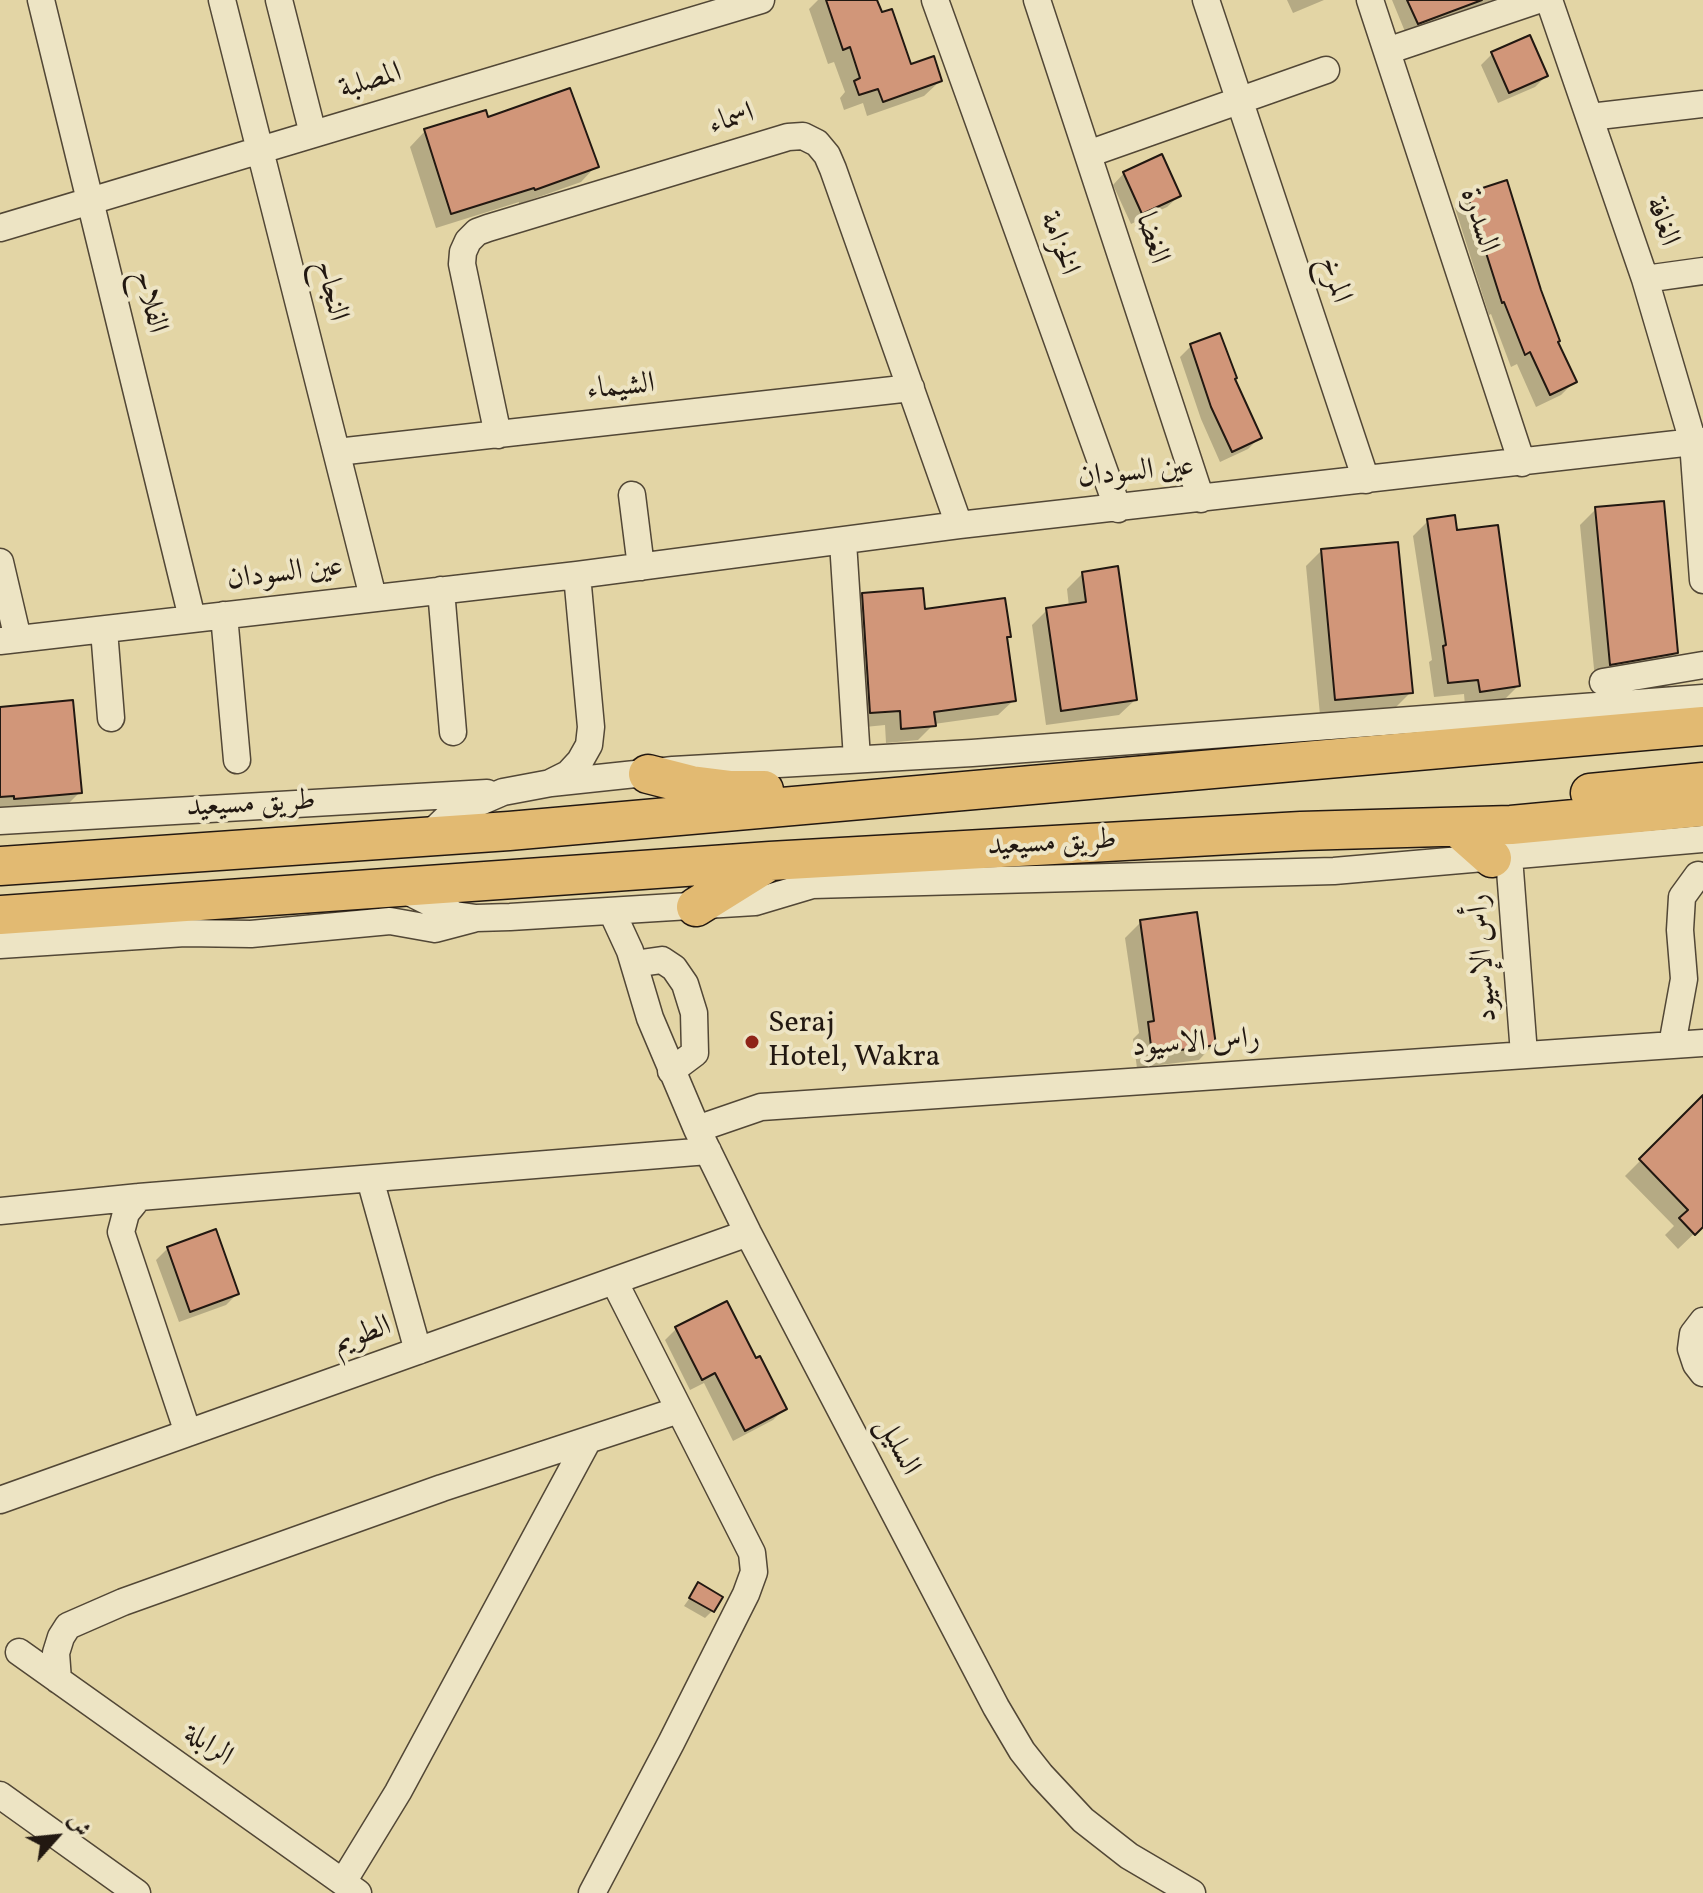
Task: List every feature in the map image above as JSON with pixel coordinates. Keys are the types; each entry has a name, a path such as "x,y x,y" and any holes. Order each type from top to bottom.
{"highway":[{"name":"طريق مسيعيد","path":"0,866 427,837 1703,726"},
{"path":"636,775 731,790 947,794"},
{"path":"1301,831 1473,806 1703,782"},
{"name":"طريق مسيعيد","path":"0,915 770,861 1301,831 1511,825 1703,807"},
{"path":"1457,827 1501,858"},
{"path":"679,908 770,861"}],"street":[{"name":"الفلاح","path":"41,0 192,618"},
{"name":"النجاح","path":"222,0 373,597"},
{"path":"279,0 313,134"},
{"name":"المصلبة","path":"0,228 761,0"},
{"name":"الخزامة","path":"935,0 1118,509"},
{"name":"الغضا","path":"1037,0 1201,499"},
{"name":"المرخ","path":"1206,0 1366,480"},
{"name":"السدرة","path":"1370,0 1522,463"},
{"path":"1387,51 1538,0"},
{"name":"الغافة","path":"1549,0 1698,441 1703,580"},
{"path":"1088,154 1326,70"},
{"path":"1590,117 1703,104"},
{"name":"اسماء","path":"498,435 462,264 468,241 477,232 788,137 803,136 817,143 827,155 959,525"},
{"path":"1645,279 1703,271"},
{"name":"الشيماء","path":"337,452 911,388"},
{"name":"عين السودان","path":"9,640 645,567 959,525 1698,441"},
{"path":"636,495 645,567"},
{"path":"843,542 857,759"},
{"path":"0,562 9,640"},
{"path":"551,783 568,774 589,745 591,727 577,575"},
{"path":"441,590 453,732"},
{"path":"224,615 237,760"},
{"path":"104,630 111,718"},
{"path":"1603,682 1703,665"},
{"name":"طريق مسيعيد","path":"0,821 503,792 551,783 636,775 1703,698"},
{"path":"591,727 610,762 636,775"},
{"name":"طريق مسيعيد","path":"427,837 450,815 503,792"},
{"name":"طريق مسيعيد","path":"0,945 185,933 251,934 390,921 435,929 476,918 756,902 812,885 1334,871 1703,839"},
{"name":"رأس الإسيود","path":"1501,858 1524,1054"},
{"path":"1672,1045 1684,979 1680,930 1682,897 1698,875"},
{"name":"طريق مسيعيد","path":"401,888 447,912 476,918"},
{"path":"671,1071 695,1053 694,1013 685,984 674,968 662,960 634,964 643,934 679,908"},
{"name":"السليل","path":"612,912 625,937 650,1018 671,1071 748,1233 1022,1751 1061,1798 1106,1839 1154,1872 1192,1893"},
{"name":"راس الاسيود","path":"0,1211 370,1179 703,1140 761,1107 1703,1043"},
{"path":"370,1179 418,1351"},
{"path":"139,1197 126,1213 121,1232 188,1433"},
{"name":"الطويم","path":"0,1500 748,1233"},
{"path":"592,1893 671,1743 746,1594 754,1572 752,1553 614,1281"},
{"path":"1703,1321 1693,1334 1691,1349 1703,1373"},
{"path":"58,1680 56,1653 68,1626 123,1602 369,1514 679,1410"},
{"path":"350,1887 588,1440"},
{"name":"الرابلة","path":"19,1652 350,1887"},
{"path":"0,1795 137,1893"}],"building":[{"path":"826,0 877,0 882,12 892,9 911,64 934,56 942,81 883,102 878,89 859,95 854,81 860,78 850,47 843,50"},
{"path":"1407,0 1482,0 1418,24"},
{"path":"1530,35 1548,76 1509,93 1491,52"},
{"path":"570,88 599,167 535,190 451,214 424,129 486,110 488,117"},
{"path":"1162,154 1181,196 1142,214 1123,172"},
{"path":"1507,180 1558,342 1577,382 1550,395 1530,352 1525,355 1502,303 1467,193"},
{"path":"1220,333 1235,379 1262,438 1232,452 1211,407 1190,344"},
{"path":"1664,501 1678,653 1610,665 1595,507"},
{"path":"1455,515 1457,530 1498,525 1520,686 1480,692 1478,680 1448,683 1443,646 1446,645 1427,519"},
{"path":"1398,542 1413,693 1335,700 1321,549"},
{"path":"1118,566 1137,700 1061,711 1046,608 1086,602 1082,572"},
{"path":"923,588 925,609 1005,598 1016,701 934,712 936,726 901,729 900,711 870,713 862,593"},
{"path":"73,700 82,793 14,799 14,796 0,797 0,707"},
{"path":"1197,912 1216,1045 1152,1054 1148,1022 1154,1021 1140,920"},
{"path":"1703,1095 1703,1227 1695,1235 1679,1218 1688,1210 1639,1159"},
{"path":"216,1229 239,1294 190,1312 167,1247"},
{"path":"727,1301 787,1409 745,1431 715,1373 702,1380 675,1327"},
{"path":"698,1582 723,1597 714,1612 689,1598"}],"place":[{"name":"Seraj Hotel, Wakra","path":"752,1042"}]}
